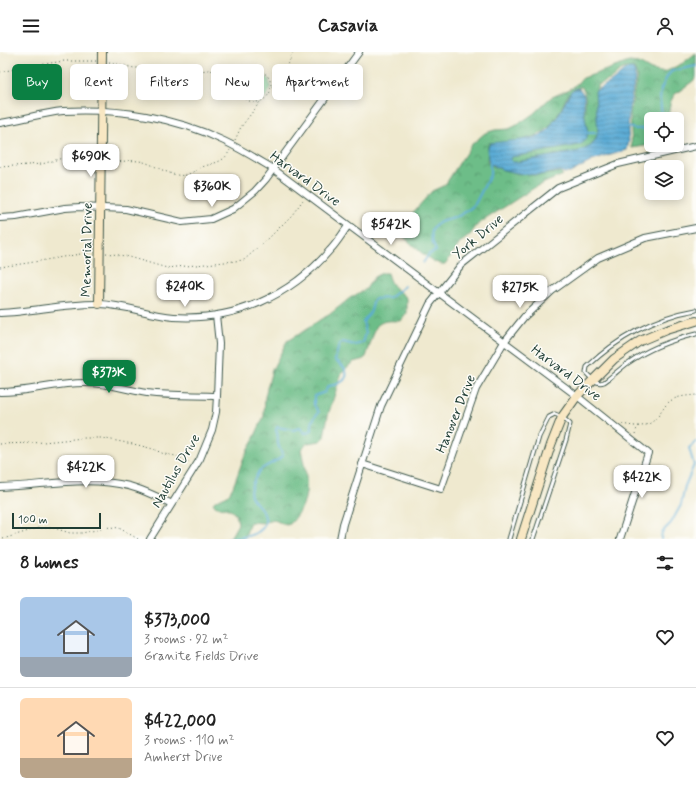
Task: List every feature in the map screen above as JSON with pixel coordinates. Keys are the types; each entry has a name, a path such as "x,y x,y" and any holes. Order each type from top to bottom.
{"street":[{"name":"Memorial Drive","path":"99,304 102,52"},
{"path":"0,218 22,216 72,207 100,207 126,209 182,222 210,218 233,209 255,191 266,179 272,168 359,52"},
{"name":"Harvard Drive","path":"0,123 56,112 101,111 145,115 183,125 224,141 272,168 578,396 648,453 620,539"},
{"name":"York Drive","path":"340,539 343,524 381,406 430,304 461,265 558,188 618,164 696,146"},
{"path":"0,313 66,305 99,304 125,307 170,317 193,317 216,315 248,308 281,291 307,272 330,250 348,226"},
{"name":"Hanover Drive","path":"362,464 441,490 476,389 504,342 524,317 552,291 598,258 645,238 696,228"},
{"name":"Nautilus Drive","path":"150,539 200,459 215,422 219,344 216,315"},
{"path":"521,539 551,445 562,417 578,396 614,358 640,341 666,330 696,321"},
{"path":"0,392 74,383 90,383 115,385 152,393 217,396"},
{"path":"0,487 27,486 74,480 112,482 138,488 172,504"}],"lane":[{"path":"696,310 653,322 620,339 587,367 586,373 592,380 599,383 605,382 629,362 652,348 696,334"},
{"path":"509,539 540,437 549,417 555,414 562,417 570,424 533,539"}],"path":[{"path":"288,64 293,52"},
{"path":"0,72 64,61 96,61"},
{"path":"107,62 134,68 165,68 185,73 211,71"},
{"path":"106,163 145,162 171,173 184,175 223,160 241,127 260,102 270,94 272,88 271,82 268,76 264,73"},
{"path":"246,100 260,102"},
{"path":"0,167 42,164 66,157 95,162"},
{"path":"106,253 125,256 167,268 244,260 292,215 307,195"},
{"path":"0,267 94,252"},
{"path":"622,424 637,427 647,425 655,419 669,402 685,396 696,395"},
{"path":"636,434 637,427"},
{"path":"0,444 33,443 61,439 101,438 154,449 164,454 176,456 190,463"},
{"path":"3,539 38,528 54,528 70,533 82,533 110,527 119,528 138,539"}],"green space":[{"path":"696,53 696,77 674,95 670,103 669,112 644,112 644,146 632,148 630,113 637,76 634,68 625,68 611,79 598,85 596,89 598,131 594,142 585,150 517,162 512,162 510,158 579,145 588,134 585,116 585,96 582,87 578,87 568,95 556,117 544,131 530,138 521,140 489,143 487,162 493,166 523,174 544,175 560,172 563,175 537,186 478,224 469,236 461,242 445,264 435,262 418,250 404,237 403,233 405,224 410,216 432,191 445,185 471,145 485,133 495,130 509,129 517,125 533,114 550,98 572,88 583,78 629,62 639,63 651,70 660,72 665,72 683,63"},
{"path":"264,74 269,80 269,92 264,98"},
{"path":"382,273 387,273 392,285 407,298 407,313 401,321 387,321 378,324 366,357 362,360 353,362 342,372 328,415 324,437 321,441 307,443 301,449 305,470 306,489 305,498 297,515 290,524 286,525 272,519 264,523 250,522 244,539 232,539 231,536 238,524 236,516 228,509 216,507 213,503 216,500 228,495 233,487 244,457 264,416 265,397 272,370 287,341 329,315 350,298 366,289 374,277"}],"water":[{"path":"630,68 633,69 635,73 635,78 629,110 629,141 627,150 592,161 570,173 559,171 540,175 523,174 503,170 489,163 487,150 490,143 521,140 540,136 548,130 557,118 571,91 579,88 584,95 584,111 588,134 584,142 579,145 510,158 512,162 517,162 580,151 591,146 598,133 595,91"}],"waterway":[{"path":"662,112 660,100 661,89 668,75 672,71 696,66"},
{"path":"626,127 644,128"},
{"path":"587,133 598,133"},
{"path":"423,263 429,254 436,251 432,240 432,232 435,226 441,222 462,214 475,204 490,175 490,162"},
{"path":"228,539 240,538 254,534 264,527 264,514 253,499 250,492 252,484 259,471 283,456 278,445 277,427 293,430 300,428 305,433 312,430 313,420 319,412 314,405 314,396 325,392 328,386 342,382 346,377 344,368 335,360 339,345 343,342 355,345 363,343 366,333 363,322 371,311 374,299 390,298 405,286"},
{"path":"661,539 662,532 671,523 681,505 685,486 694,465 689,448 696,442"}]}
